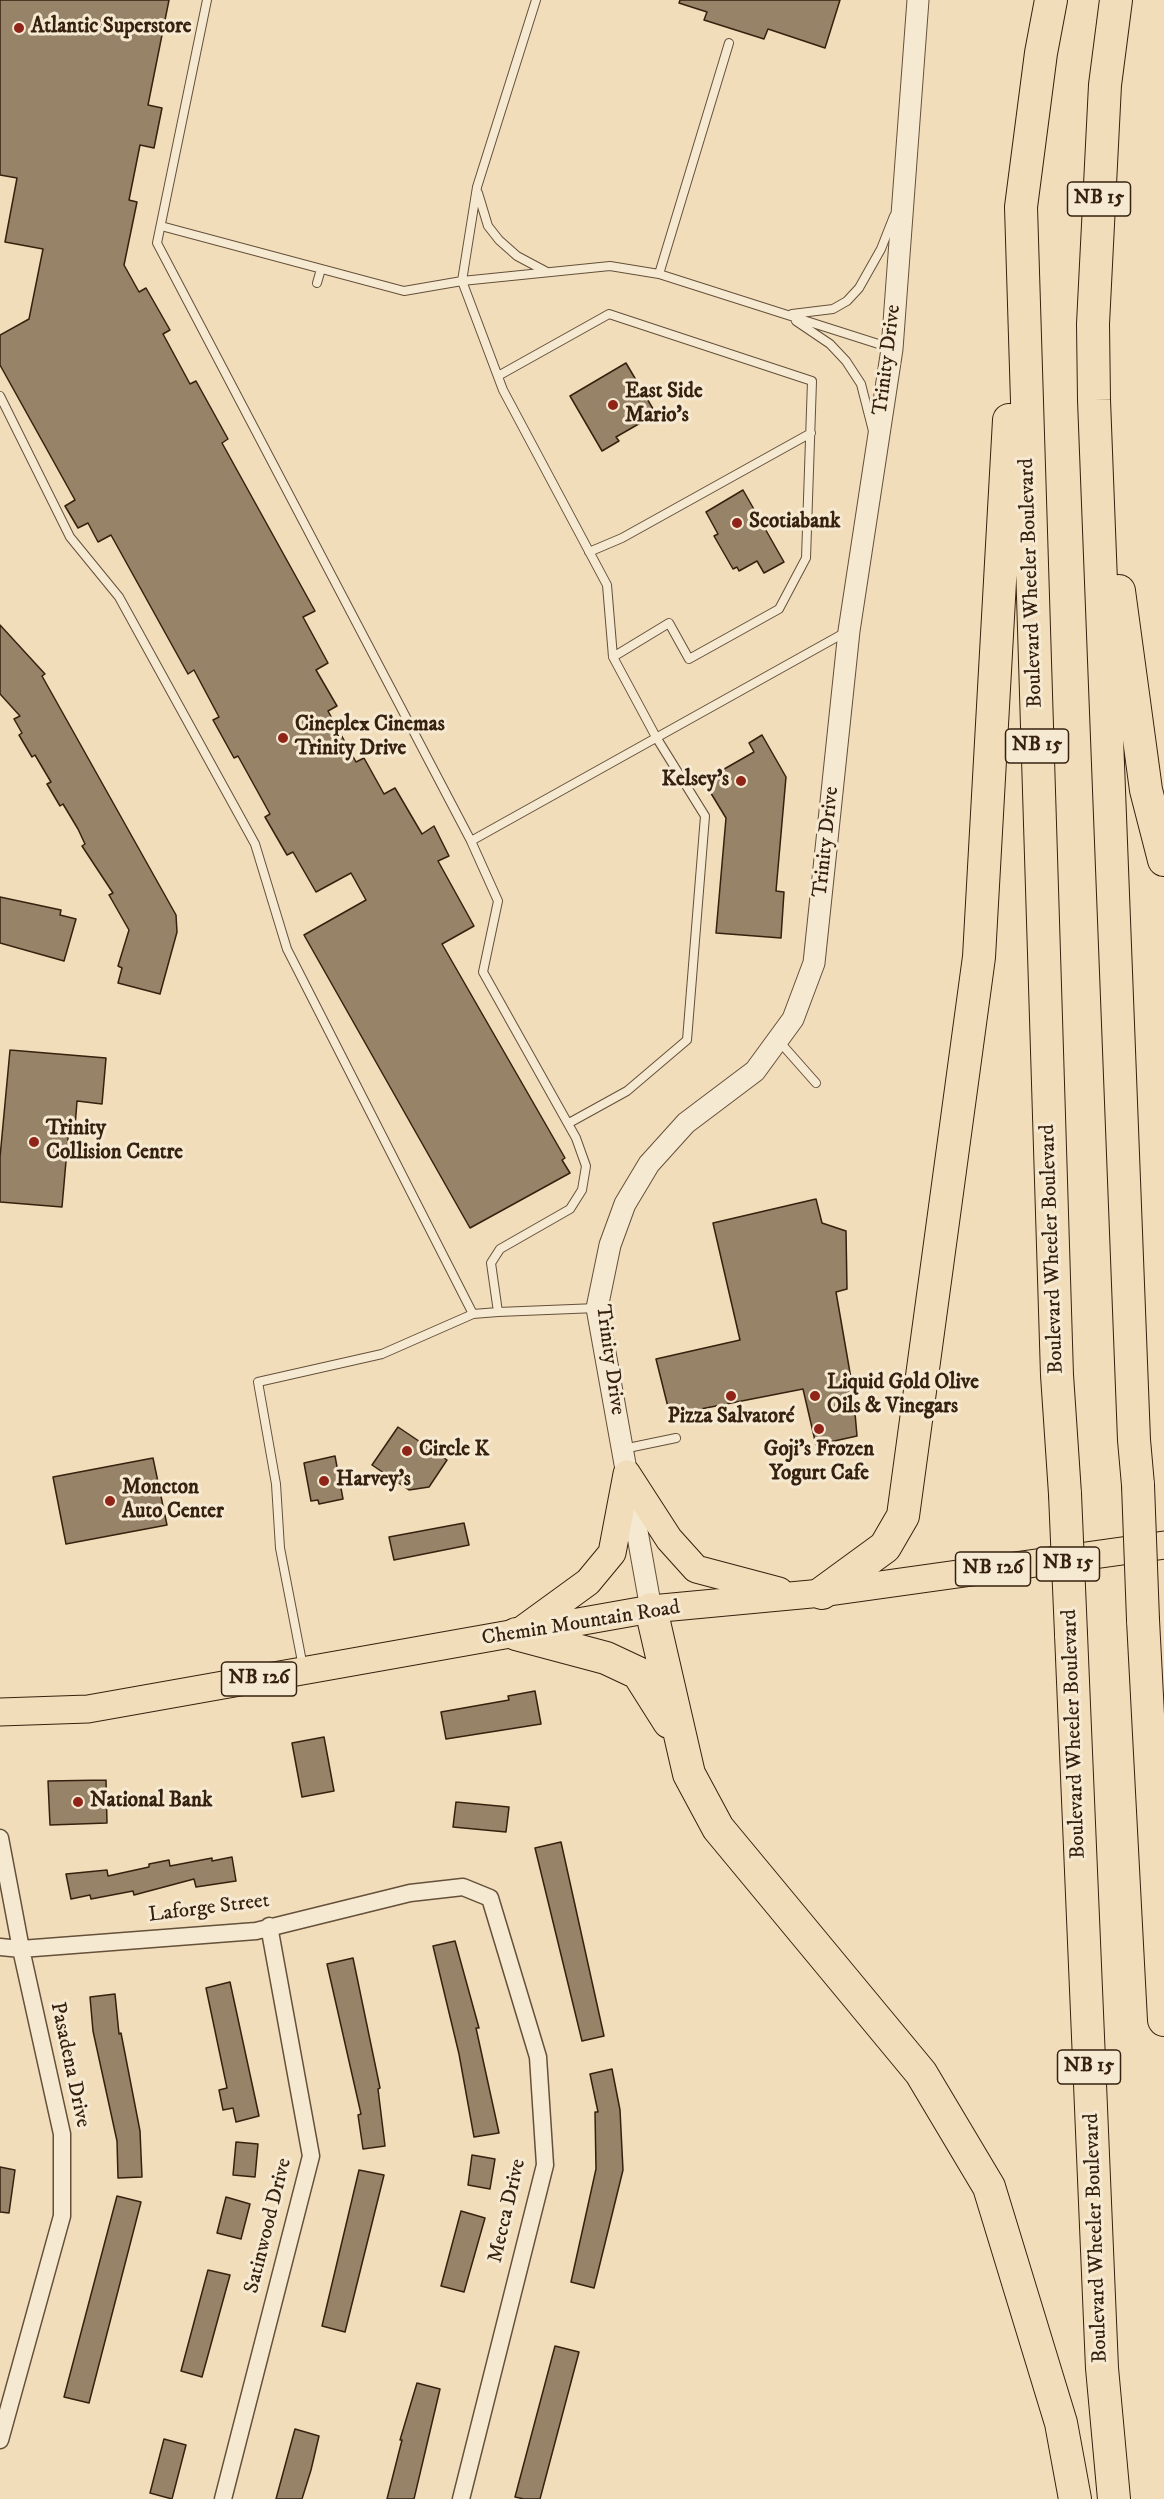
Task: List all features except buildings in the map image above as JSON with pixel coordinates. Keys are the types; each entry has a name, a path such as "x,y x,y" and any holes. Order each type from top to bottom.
{"highway":[{"name":"Boulevard Wheeler Boulevard","path":"1051,0 1041,52 1021,207 1057,1375 1065,1494 1101,2356 1114,2499"},
{"name":"NB 15","path":"1116,0 1105,85 1093,324 1094,400 1134,1440 1164,2020"},
{"path":"809,1594 885,1547 903,1516 979,957 1021,207"},
{"path":"1094,400 1146,790 1164,860"},
{"path":"651,1610 689,1774 718,1828 921,2073 989,2187 1062,2423 1076,2499"},
{"path":"516,1634 606,1658 638,1673 681,1740"}],"main road":[{"path":"625,1462 669,1539 696,1569 809,1594"},
{"path":"516,1634 588,1582 612,1553 625,1462"},
{"name":"Chemin Mountain Road","path":"0,1712 87,1709 651,1610 809,1594 1164,1545"}],"street":[{"name":"Trinity Drive","path":"651,1610 597,1308 610,1245 625,1204 649,1164 686,1124 755,1071 793,1018 814,963 849,631 892,349 918,0"},
{"name":"Pasadena Drive","path":"0,1838 21,1949 62,2134 62,2216 0,2440"},
{"name":"Laforge Street","path":"0,1947 21,1949 256,1931 410,1893 463,1887 490,1898"},
{"name":"Mecca Drive","path":"461,2499 545,2165 538,2057 490,1898"},
{"name":"Satinwood Drive","path":"223,2499 311,2156 269,1926"}],"lane":[{"path":"207,0 157,243 471,841 498,902 483,972 568,1124 586,1166 582,1190 570,1209 500,1249 491,1263 498,1312"},
{"path":"536,0 477,187 462,281 498,376 607,585 613,657 656,737 705,816 687,1040 627,1090 568,1124"},
{"path":"659,274 729,43"},
{"path":"477,187 481,209 488,226 499,240 517,256 547,273"},
{"path":"786,315 813,314 833,309 847,301 859,288 881,249 904,190"},
{"path":"161,226 404,291 462,281 610,266 659,274 892,349"},
{"path":"317,283 321,269"},
{"path":"498,376 609,314 812,381 806,558 778,609 689,659 669,623 613,657"},
{"path":"786,315 830,344 846,361 861,384 877,448"},
{"path":"0,396 70,537 119,597 255,844 287,949 472,1314"},
{"path":"589,552 622,538 811,433"},
{"path":"471,841 849,631"},
{"path":"777,1040 816,1083"},
{"path":"304,1671 280,1548 276,1484 258,1382 382,1354 472,1314 597,1308"},
{"path":"625,1462 676,1438"}],"place":[{"name":"Atlantic Superstore","path":"19,28"},
{"name":"East Side Mario's","path":"613,405"},
{"name":"Scotiabank","path":"737,523"},
{"name":"Cineplex Cinemas Trinity Drive","path":"283,738"},
{"name":"Kelsey's","path":"741,781"},
{"name":"Trinity Collision Centre","path":"34,1142"},
{"name":"Pizza Salvatoré","path":"731,1396"},
{"name":"Liquid Gold Olive Oils & Vinegars","path":"815,1396"},
{"name":"Goji's Frozen Yogurt Cafe","path":"819,1429"},
{"name":"Circle K","path":"407,1451"},
{"name":"Harvey's","path":"324,1481"},
{"name":"Moncton Auto Center","path":"110,1501"},
{"name":"National Bank","path":"78,1802"}]}
